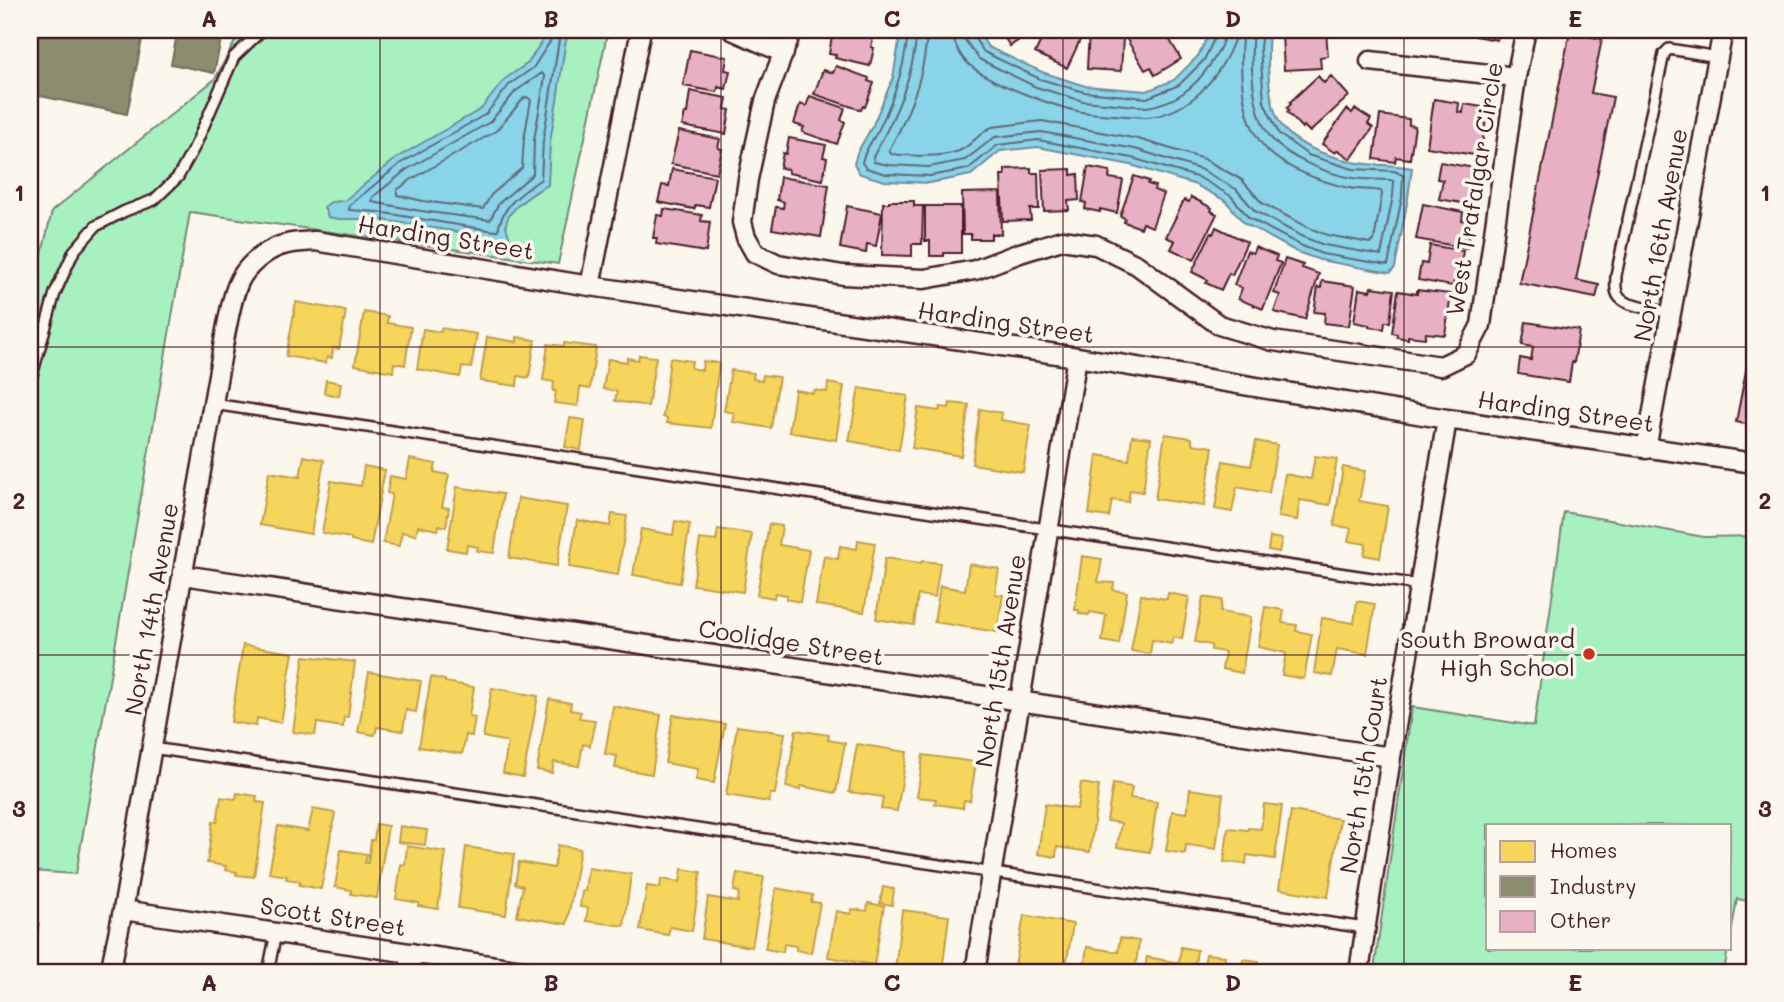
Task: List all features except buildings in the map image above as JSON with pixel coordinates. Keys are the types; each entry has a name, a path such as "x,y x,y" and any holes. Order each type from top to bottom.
{"street":[{"path":"590,286 641,30"},
{"path":"736,30 784,53 792,30"},
{"name":"West Trafalgar Circle","path":"784,53 765,101 748,179 742,222 746,237 755,253 778,264 843,275 924,279 975,270 1062,240 1096,245 1137,265 1219,325 1273,341 1441,366 1466,354 1480,326 1516,77 1526,30"},
{"name":"North 16th Avenue","path":"1647,449 1723,32"},
{"path":"1370,61 1516,77"},
{"name":"Harding Street","path":"256,261 267,251 286,244 314,241 590,286 1077,357 1447,419 1754,463"},
{"name":"North 14th Avenue","path":"110,972 233,300 242,276 256,261"},
{"name":"North 15th Avenue","path":"975,972 1077,357"},
{"name":"North 15th Court","path":"1359,972 1391,757 1447,419"},
{"name":"Coolidge Street","path":"183,575 1391,757"},
{"name":"Scott Street","path":"123,910 536,972"},
{"path":"408,972 412,953"}],"lane":[{"path":"30,383 55,293 74,251 96,226 154,200 178,177 195,146 234,57 262,30"},
{"path":"1696,30 1723,32"},
{"path":"1671,313 1620,299 1615,288 1616,275 1664,54 1670,49 1718,57"},
{"path":"213,404 1419,585"},
{"path":"152,747 1365,928"},
{"path":"268,972 276,933"}],"green space":[{"path":"241,30 608,30 558,264 190,212 76,874 30,871 30,304 52,211 215,79"},
{"name":"South Broward High School","path":"1564,512 1704,537 1754,536 1754,902 1737,899 1732,928 1732,824 1486,824 1486,950 1728,950 1724,972 1374,970 1412,707 1534,726"}],"water":[{"path":"549,30 569,30 550,142 548,185 529,196 511,213 506,225 509,237 504,239 377,219 328,217 324,207 331,202 344,201 398,157 481,109 505,79 528,63"},
{"path":"901,30 977,30 988,47 1042,72 1085,86 1147,91 1174,80 1198,56 1211,30 1269,30 1268,68 1271,96 1274,109 1285,130 1307,146 1334,157 1360,163 1412,168 1395,268 1390,273 1320,260 1297,252 1244,223 1226,201 1196,185 1131,165 1038,147 1000,151 971,175 930,183 885,181 860,174 854,164 857,153 873,125 893,78"}],"place":[{"name":"South Broward High School","path":"1589,654"}]}
